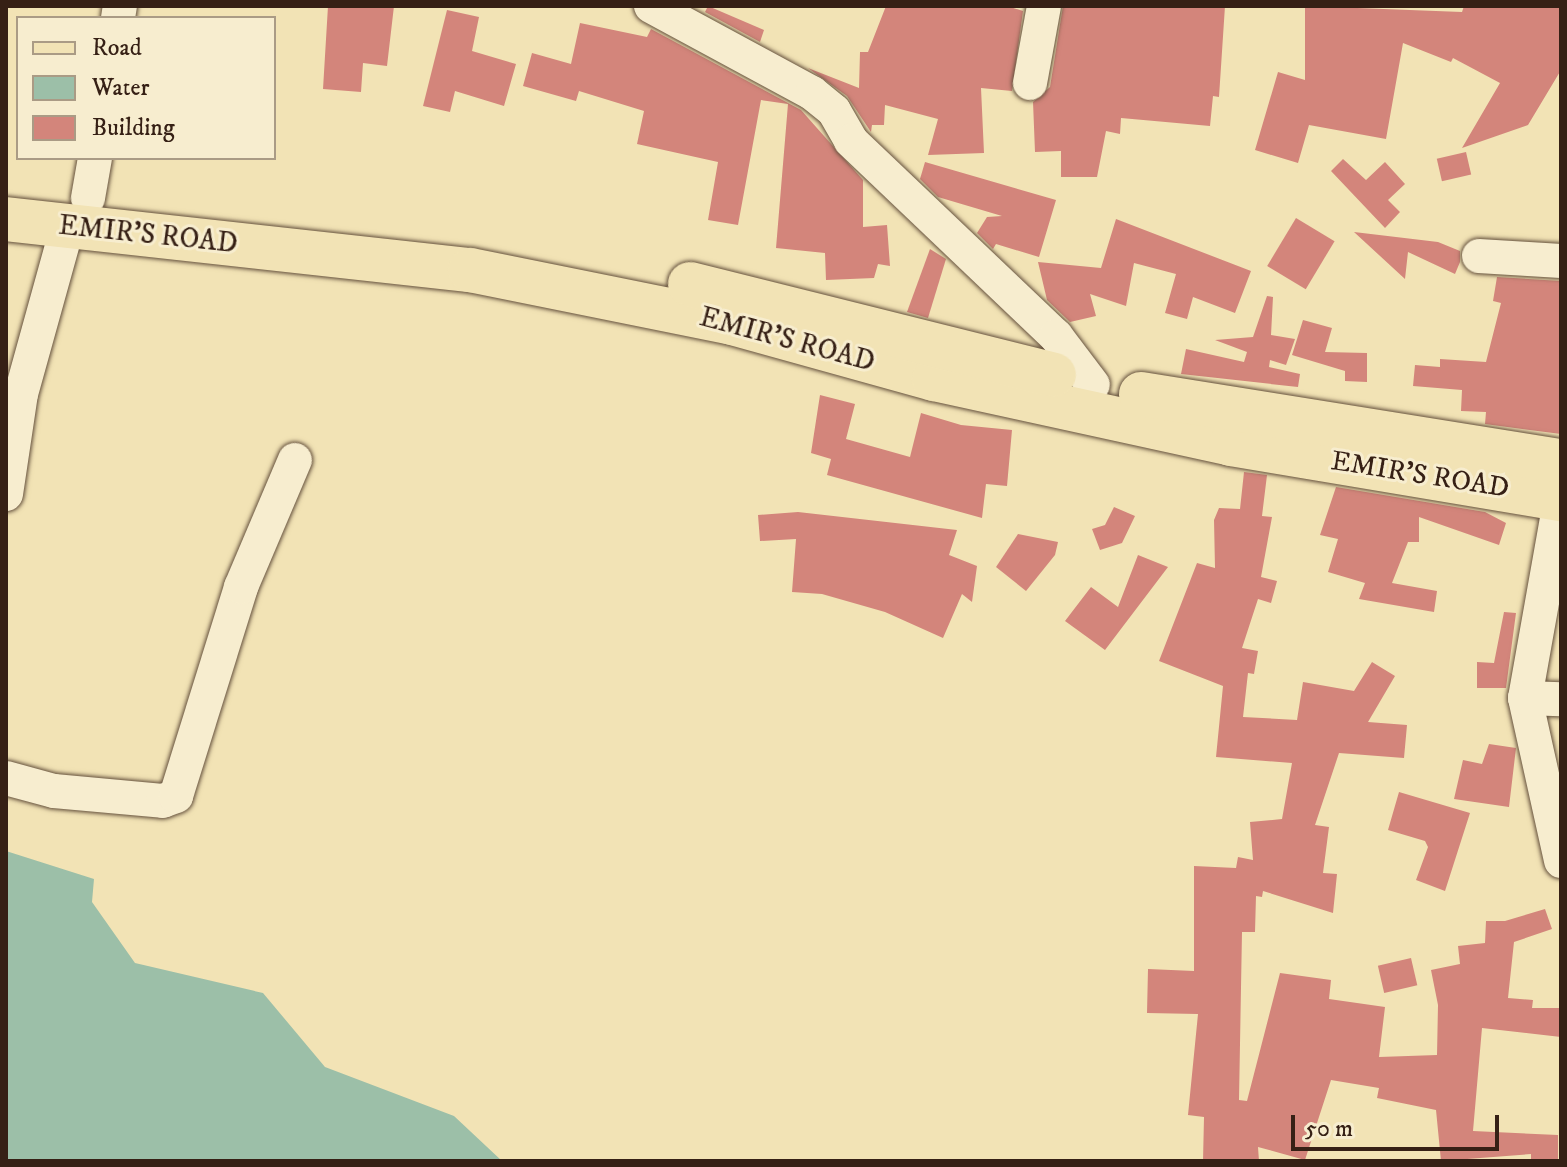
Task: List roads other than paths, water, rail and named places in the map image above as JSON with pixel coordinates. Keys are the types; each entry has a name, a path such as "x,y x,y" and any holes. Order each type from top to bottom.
{"main road":[{"name":"EMIR'S ROAD","path":"6,191 84,194 469,241 741,294 1093,385 1561,461"},
{"name":"EMIR'S ROAD","path":"6,219 84,194 732,323 934,379 1231,444 1561,497"}],"street":[{"path":"651,6 812,93 834,111 851,141 1056,336 1093,385"},
{"path":"1030,83 1044,6"},
{"path":"6,494 21,394 84,194"},
{"path":"1479,256 1561,261"},
{"path":"6,778 69,792 163,801 176,796 241,587 295,460"},
{"path":"1561,497 1525,698 1561,861"},
{"path":"1525,698 1561,699"}],"water":[{"path":"6,851 94,879 92,902 135,963 263,993 325,1067 454,1116 502,1161 6,1161"}]}
